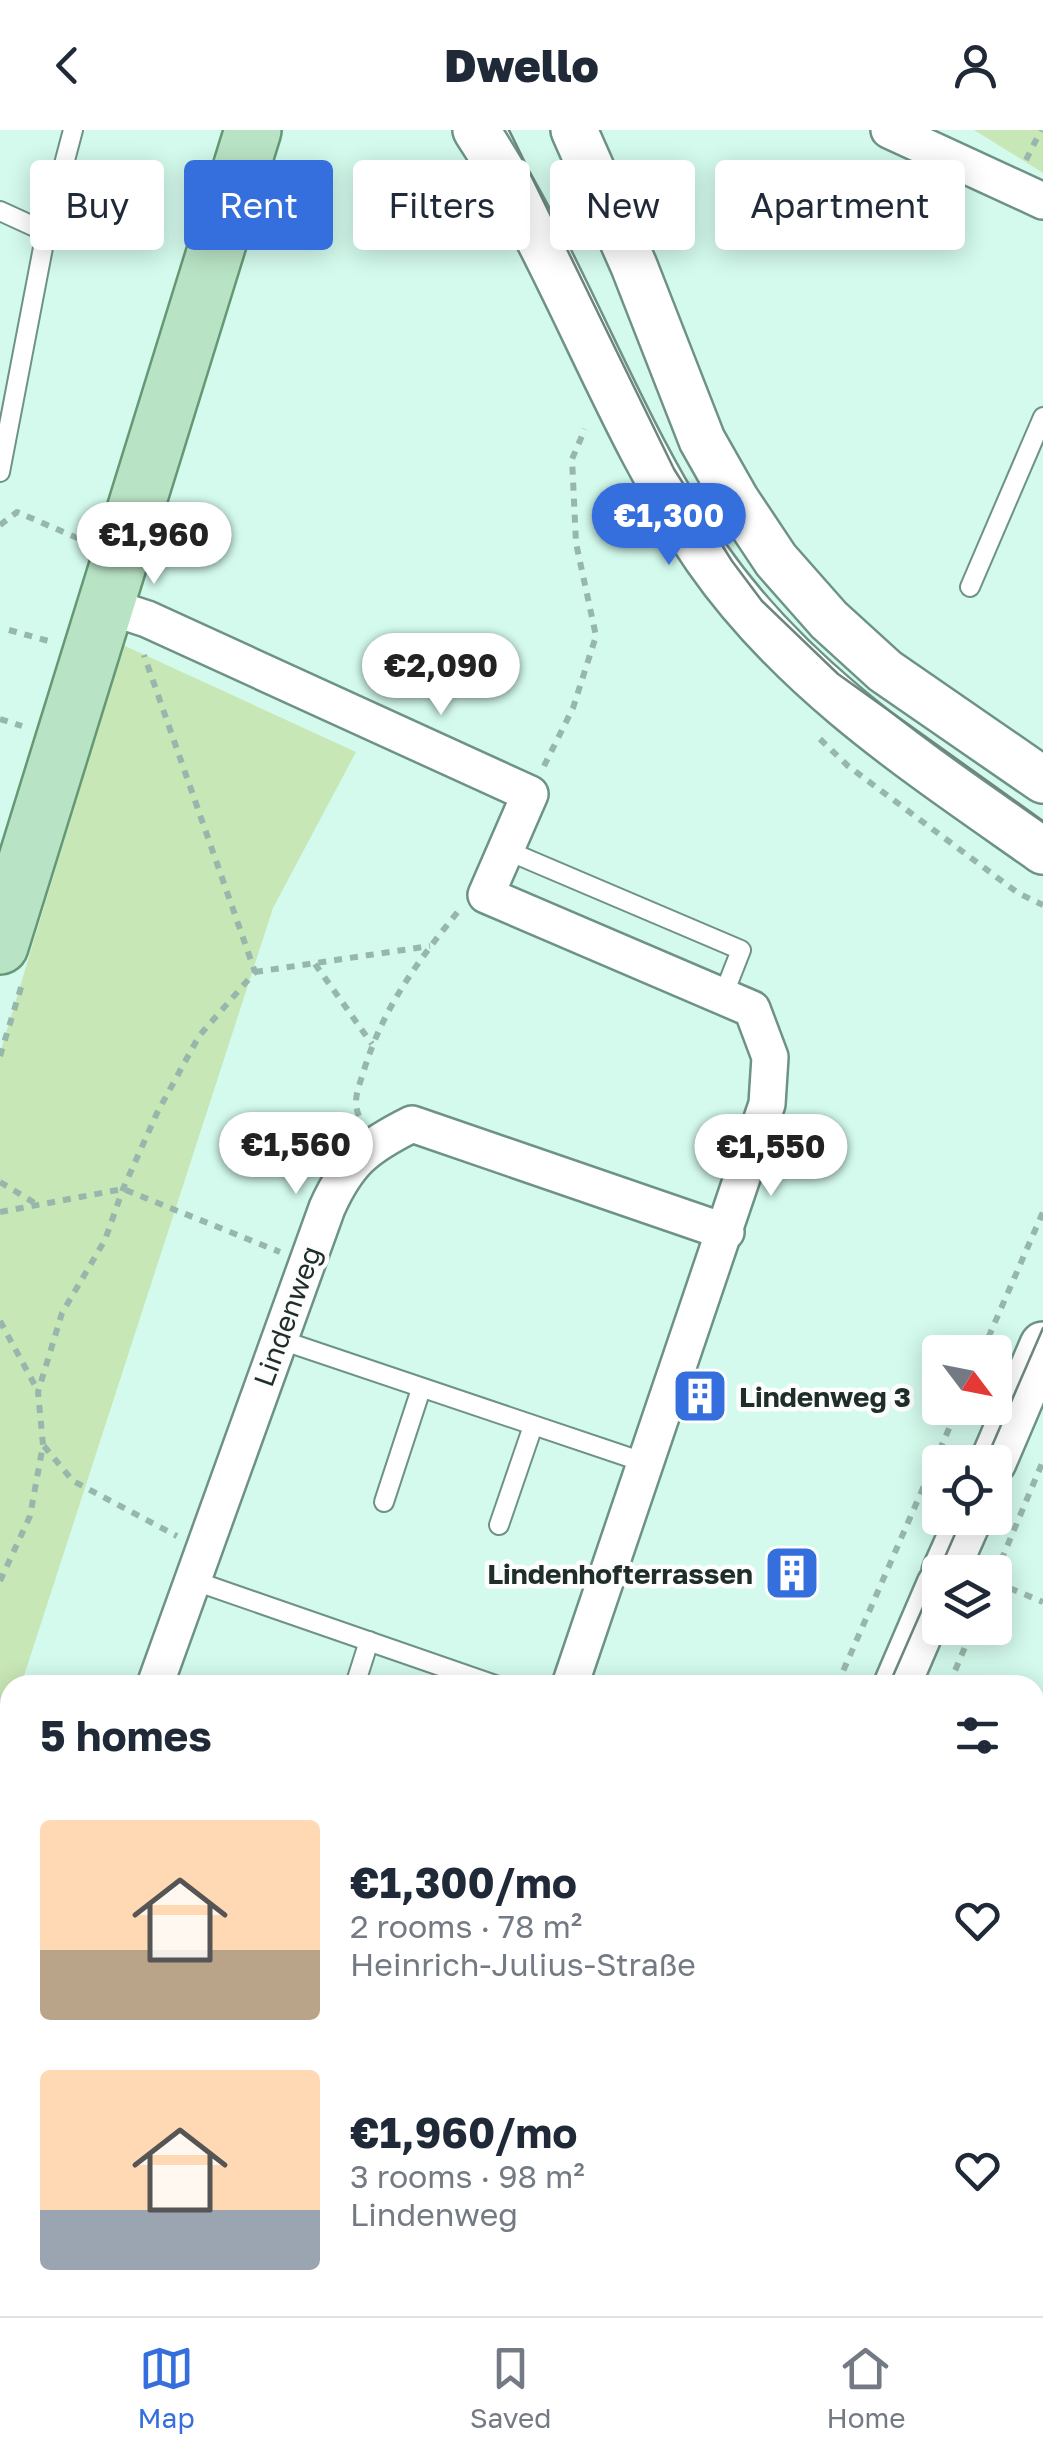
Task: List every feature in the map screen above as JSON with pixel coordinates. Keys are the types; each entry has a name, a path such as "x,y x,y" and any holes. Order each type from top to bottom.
{"main road":[{"path":"0,946 120,610 253,130"}],"street":[{"path":"476,130 524,206 655,473 690,532 741,602 806,673 845,706 1043,851"},
{"path":"574,130 634,266 702,440 776,560 829,620 885,671 1043,780"},
{"path":"895,131 1043,201"},
{"path":"120,610 530,794 486,895 752,1009 770,1058 768,1104 573,1675"},
{"name":"Lindenweg","path":"158,1675 306,1262 342,1174 371,1144 412,1124 726,1232"},
{"path":"999,1445 1043,1345"},
{"path":"901,1675 922,1626"}],"lane":[{"path":"65,160 73,130"},
{"path":"0,211 30,225"},
{"path":"0,472 43,250"},
{"path":"970,588 1043,418"},
{"path":"506,850 742,950 723,996"},
{"path":"278,1339 646,1463"},
{"path":"384,1502 421,1389"},
{"path":"499,1526 533,1426"},
{"path":"197,1565 446,1675"},
{"path":"357,1675 369,1642"}],"path":[{"path":"530,794 574,708 596,636 576,543 572,459 584,429"},
{"path":"0,524 17,512 84,540"},
{"path":"120,610 138,636 255,972"},
{"path":"10,630 53,643"},
{"path":"0,720 28,727"},
{"path":"371,1144 354,1104 372,1044 392,999 464,904 486,895"},
{"path":"0,1581 30,1516 43,1445 38,1392 62,1313 106,1240 156,1113 199,1036 255,972 430,946"},
{"path":"315,964 372,1044"},
{"path":"0,1182 39,1206"},
{"path":"0,1212 123,1190 306,1262"},
{"path":"989,1335 1043,1212"},
{"path":"0,1321 38,1392"},
{"path":"841,1675 951,1425"},
{"path":"43,1445 73,1481 197,1565"},
{"path":"1003,1555 1043,1461"},
{"path":"1012,1589 1043,1602"},
{"path":"953,1675 966,1645"}],"green space":[{"path":"974,130 1043,130 1043,173 1040,171"},
{"path":"123,645 356,752 273,908 24,1675 0,1675 0,1053"}],"tram line":[{"path":"509,130 674,469 762,601 838,674 1043,821"},
{"path":"992,1445 1043,1328"},
{"path":"893,1675 955,1535"}],"place":[{"name":"Lindenweg 3","path":"700,1396"},
{"name":"Lindenhofterrassen","path":"792,1573"}]}
